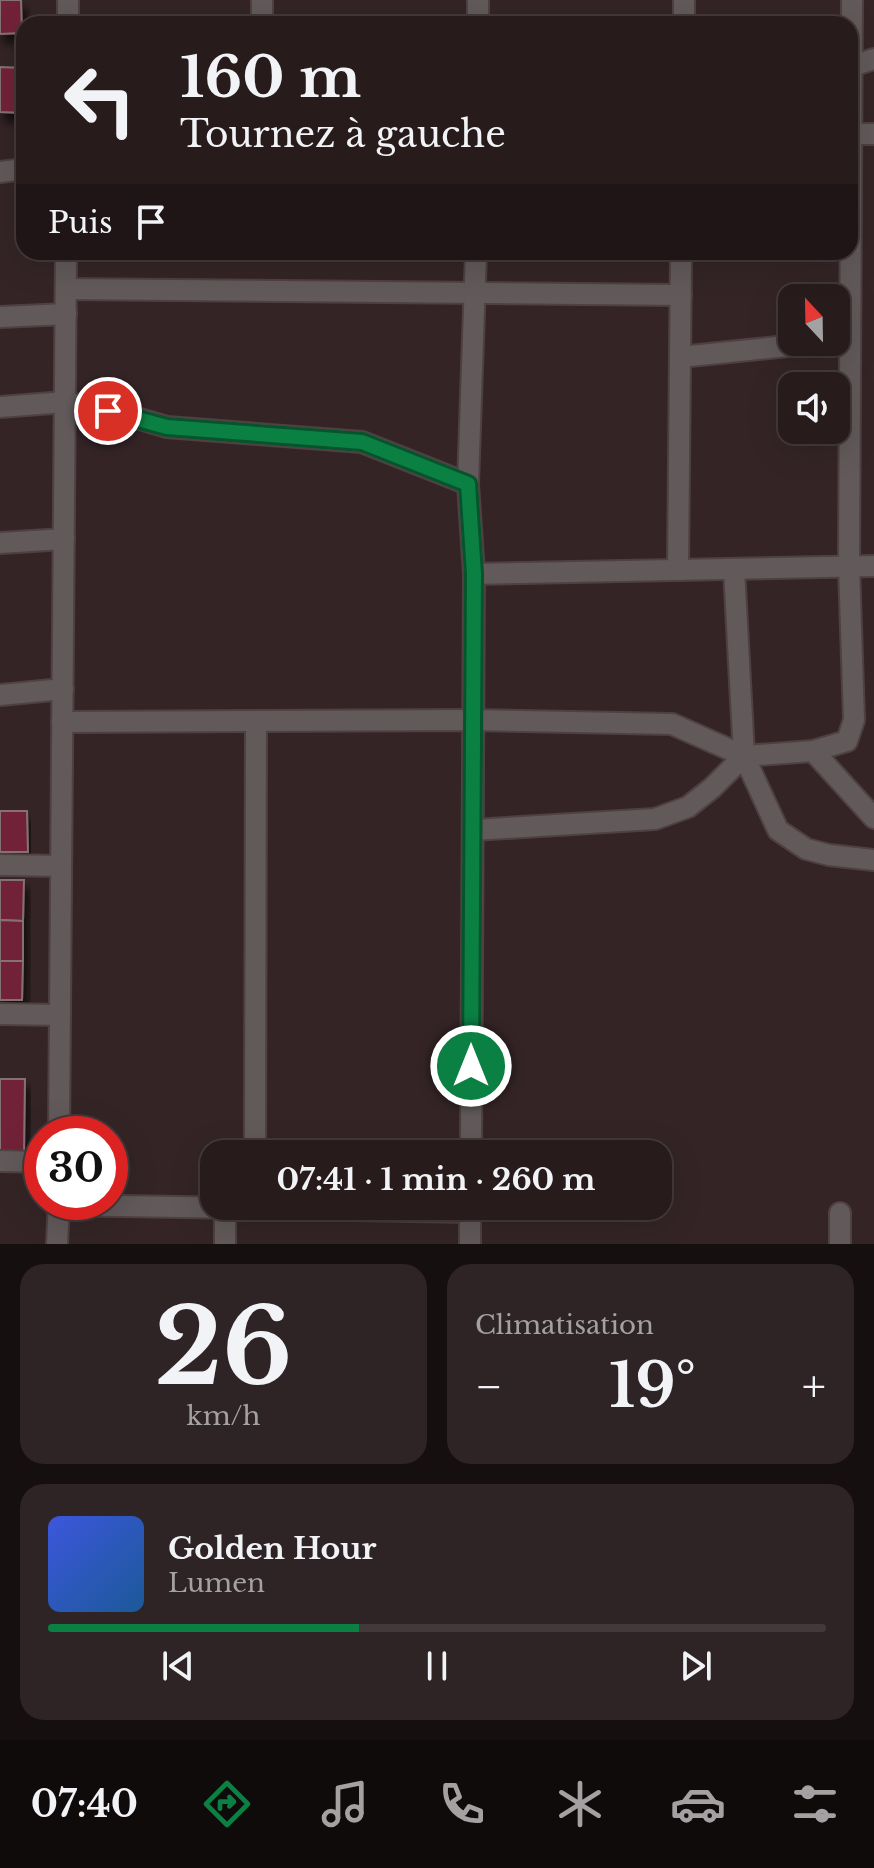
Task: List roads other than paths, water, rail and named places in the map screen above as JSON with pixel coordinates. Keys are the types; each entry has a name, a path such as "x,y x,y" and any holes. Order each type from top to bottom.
{"street":[{"path":"59,1116 66,260"},
{"path":"471,1140 474,574 468,484 476,260"},
{"path":"678,570 681,260"},
{"path":"845,284 846,260"},
{"path":"66,289 681,295"},
{"path":"0,317 66,314"},
{"path":"680,357 778,347"},
{"path":"62,722 473,720 672,724 744,756 813,751 847,741 854,720 843,356"},
{"path":"0,407 65,402 167,427 362,442 468,484"},
{"path":"0,543 64,539"},
{"path":"474,574 874,566"},
{"path":"734,569 744,756 778,830 806,849 874,860"},
{"path":"0,695 63,689"},
{"path":"255,1140 256,721"},
{"path":"813,751 874,818"},
{"path":"473,830 655,819 688,807 744,756"},
{"path":"0,865 61,866"},
{"path":"0,1014 60,1015"},
{"path":"0,1161 24,1162"},
{"path":"128,1205 200,1206"},
{"path":"840,1213 840,1244"},
{"path":"57,1244 58,1220"},
{"path":"225,1220 225,1244"},
{"path":"470,1220 470,1244"}]}
